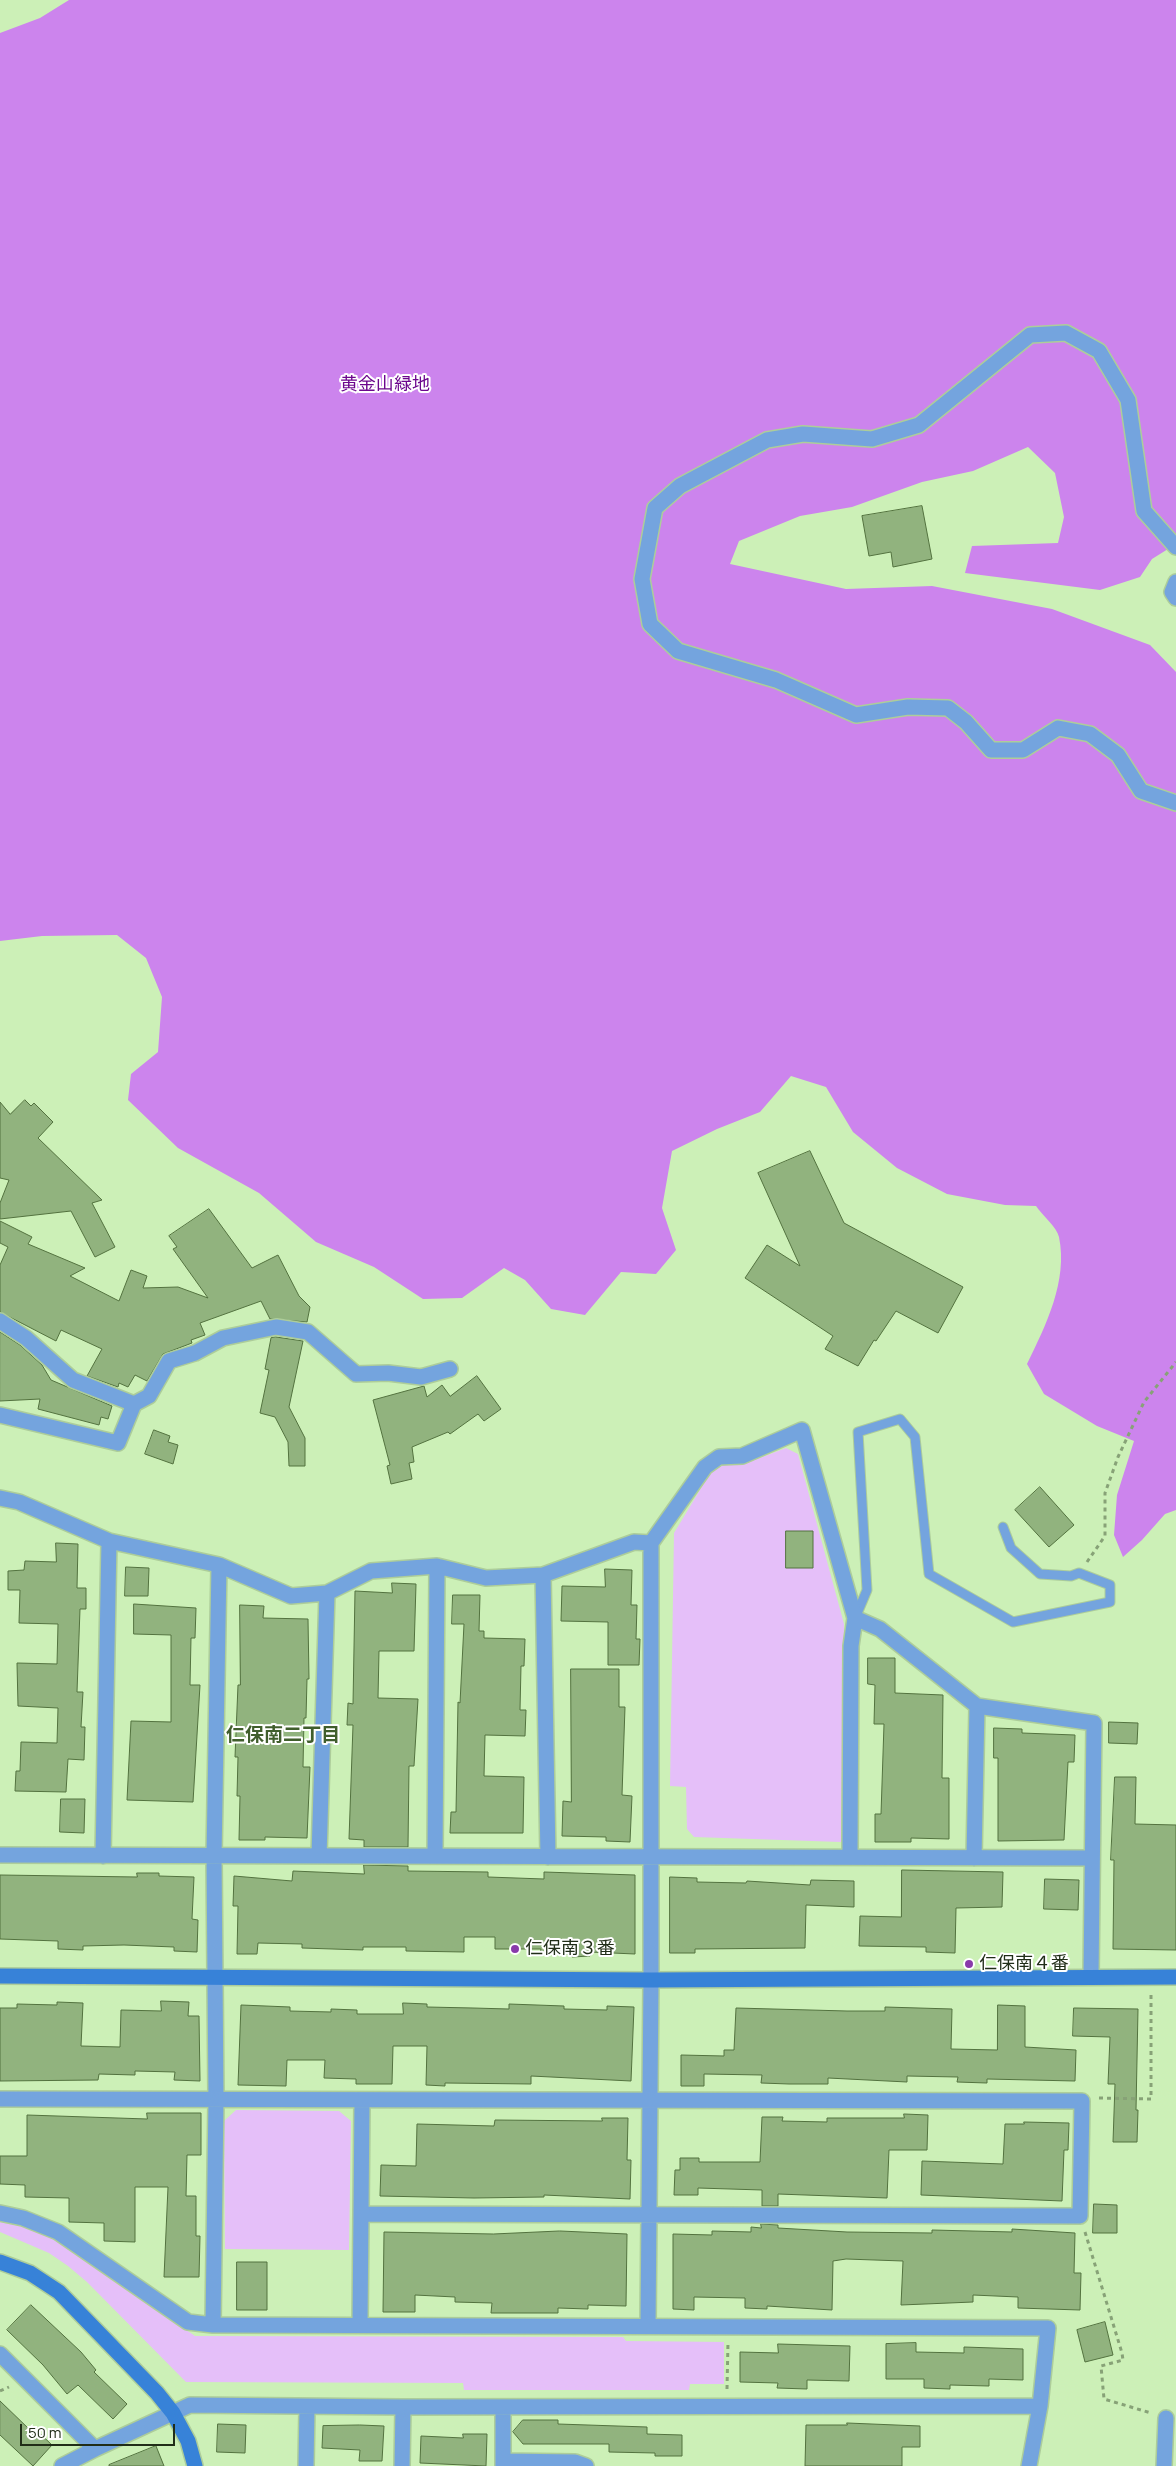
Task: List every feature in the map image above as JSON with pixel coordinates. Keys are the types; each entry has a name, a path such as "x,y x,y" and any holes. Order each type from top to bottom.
{"street":[{"path":"1176,547 1144,511 1128,400 1099,351 1066,333 1030,334 919,425 872,439 803,434 767,440 680,486 655,508 642,579 650,624 678,651 776,680 856,715 908,707 948,708 966,722 991,750 1022,750 1058,728 1090,734 1118,755 1141,791 1176,803"},
{"path":"1176,582 1172,592 1176,598"},
{"path":"0,1321 26,1338 73,1380 134,1404"},
{"path":"0,1415 118,1443 134,1404 149,1396 169,1362 195,1353 223,1338 276,1327 308,1332 356,1374 388,1373 421,1377 450,1369"},
{"path":"648,2326 651,1980 651,1543 704,1467 719,1457 742,1456 802,1430 854,1618 851,1646 850,1857"},
{"path":"0,1498 19,1502 109,1542 219,1565 291,1596 327,1593 371,1571 437,1566 486,1578 543,1575 634,1542 651,1543"},
{"path":"103,1856 109,1542"},
{"path":"213,2325 216,2099 214,1856 219,1565"},
{"path":"435,1856 437,1566"},
{"path":"543,1575 548,1857"},
{"path":"319,1856 327,1593"},
{"path":"854,1618 880,1629 977,1706 1094,1722 1091,1976"},
{"path":"974,1858 977,1706"},
{"path":"0,1855 1092,1858"},
{"path":"0,1976 651,1980 1176,1977"},
{"path":"0,2099 1082,2101 1080,2216 362,2214"},
{"path":"360,2326 362,2100"},
{"path":"0,2213 23,2218 58,2232 188,2322 213,2325 1048,2328 1040,2406 1030,2466"},
{"path":"0,2262 30,2272 59,2292 158,2393 173,2413 188,2440 195,2466"},
{"path":"0,2354 95,2449"},
{"path":"62,2466 190,2405 307,2407 1040,2406"},
{"path":"306,2466 307,2407"},
{"path":"402,2466 403,2407"},
{"path":"503,2407 503,2463 556,2464 575,2462 586,2466"},
{"path":"1164,2466 1166,2418"}],"lane":[{"path":"854,1618 867,1590 858,1432 900,1419 915,1437 929,1574 1013,1622 1110,1602 1110,1585 1080,1573 1071,1576 1040,1574 1011,1548 1003,1527"}],"path":[{"path":"1080,1573 1105,1536 1105,1494 1144,1402 1176,1362"},
{"path":"1098,2098 1151,2099 1151,2003"},
{"path":"1080,2216 1123,2360 1101,2366 1104,2399 1166,2418"},
{"path":"718,2388 727,2389 728,2340"}],"shaded area":[{"path":"786,1448 798,1454 844,1624 841,1842 694,1837 687,1829 686,1787 670,1786 674,1533 712,1470 726,1464 744,1464"},
{"path":"236,2110 339,2111 351,2121 349,2250 225,2249 224,2121"},
{"path":"0,2222 33,2229 52,2237 195,2336 623,2337 626,2341 724,2342 724,2384 690,2384 689,2390 464,2390 463,2383 186,2382 87,2282 49,2253 0,2232"}],"green space":[{"name":"黄金山緑地","path":"69,0 1176,0 1176,544 1152,559 1140,577 1100,590 965,573 972,546 1058,543 1064,517 1055,473 1028,447 973,471 922,482 852,507 800,516 739,541 730,564 846,589 932,586 1052,609 1150,645 1176,672 1176,1510 1165,1514 1142,1540 1123,1557 1114,1535 1117,1495 1134,1441 1097,1426 1044,1394 1027,1364 1048,1318 1058,1286 1061,1253 1058,1233 1036,1206 1005,1205 947,1194 897,1168 853,1132 826,1087 791,1076 760,1112 717,1129 672,1151 662,1208 676,1250 656,1274 621,1272 585,1315 551,1309 525,1280 504,1268 462,1298 423,1299 374,1267 316,1242 259,1193 178,1148 128,1100 131,1074 158,1052 162,997 146,958 117,935 42,936 0,941 0,33 40,18"}],"building":[{"path":"922,506 932,559 893,567 891,552 869,556 862,516"},
{"path":"25,1100 31,1106 34,1103 53,1122 38,1138 102,1200 92,1203 115,1247 95,1257 71,1211 0,1219 0,1203 9,1180 0,1178 0,1102 10,1114"},
{"path":"810,1151 844,1223 963,1287 938,1333 896,1311 876,1341 874,1340 858,1366 825,1349 833,1336 745,1278 767,1245 800,1266 758,1173"},
{"path":"209,1209 252,1268 278,1255 299,1296 310,1307 307,1322 270,1319 261,1301 200,1323 205,1335 191,1340 192,1343 163,1354 147,1381 135,1375 128,1387 119,1383 118,1387 87,1376 102,1349 61,1330 56,1341 0,1312 0,1265 8,1247 0,1243 0,1221 32,1237 28,1244 85,1268 70,1276 119,1301 131,1270 147,1276 143,1288 178,1287 208,1298 173,1249 177,1247 169,1236"},
{"path":"0,1332 20,1345 42,1365 51,1380 112,1406 108,1419 101,1417 99,1425 38,1409 40,1399 0,1401"},
{"path":"271,1338 303,1341 289,1407 305,1438 305,1466 289,1466 288,1442 275,1417 260,1413 269,1370 265,1369"},
{"path":"477,1376 501,1409 484,1421 478,1414 450,1434 448,1432 412,1447 414,1462 409,1463 412,1479 391,1484 387,1466 390,1465 373,1400 424,1386 427,1397 442,1385 450,1396"},
{"path":"154,1430 170,1436 168,1442 178,1445 173,1464 145,1454"},
{"path":"1040,1487 1074,1525 1049,1547 1015,1510"},
{"path":"786,1531 813,1531 813,1568 786,1568"},
{"path":"56,1543 78,1544 77,1588 86,1588 86,1609 80,1609 77,1692 83,1692 81,1727 85,1727 84,1760 68,1759 66,1792 15,1791 16,1771 20,1771 21,1742 57,1743 58,1708 18,1706 17,1663 57,1664 58,1624 19,1623 20,1590 8,1590 8,1571 24,1570 25,1561 56,1562"},
{"path":"126,1567 149,1568 148,1596 125,1596"},
{"path":"605,1569 632,1570 631,1605 637,1605 636,1639 640,1639 639,1665 608,1665 608,1622 561,1621 562,1586 605,1587"},
{"path":"392,1583 416,1584 414,1651 379,1651 378,1698 418,1699 414,1766 409,1766 408,1847 364,1847 364,1840 349,1839 353,1725 347,1725 348,1703 353,1704 355,1591 392,1593"},
{"path":"453,1595 480,1595 479,1631 484,1631 484,1638 525,1639 524,1666 521,1666 520,1710 526,1710 525,1736 485,1735 484,1776 524,1777 523,1833 450,1833 451,1812 456,1812 458,1702 460,1703 464,1624 452,1624"},
{"path":"134,1604 196,1608 195,1638 191,1638 190,1685 200,1685 193,1802 127,1800 131,1721 171,1722 171,1635 134,1634"},
{"path":"240,1605 264,1606 263,1618 308,1619 309,1679 307,1679 306,1718 304,1718 303,1767 310,1767 307,1838 265,1837 265,1840 239,1840 240,1796 237,1796 238,1757 235,1757 238,1685 240,1685"},
{"path":"868,1658 895,1658 895,1693 943,1695 942,1778 949,1778 949,1839 911,1838 911,1842 875,1842 875,1814 881,1814 884,1724 874,1724 875,1685 868,1684"},
{"path":"571,1669 619,1669 619,1707 625,1707 622,1795 632,1796 630,1842 606,1841 606,1837 562,1836 563,1801 571,1802"},
{"path":"1109,1722 1138,1723 1137,1744 1109,1743"},
{"path":"994,1728 1022,1729 1022,1733 1075,1735 1074,1762 1068,1762 1064,1840 998,1841 998,1758 994,1758"},
{"path":"1115,1777 1136,1777 1135,1824 1176,1825 1176,1950 1113,1949 1114,1860 1111,1860"},
{"path":"61,1799 85,1799 84,1833 60,1832"},
{"path":"364,1865 408,1866 408,1871 488,1872 488,1877 544,1879 544,1872 635,1875 635,1954 590,1952 590,1956 572,1957 572,1954 540,1953 541,1949 495,1949 495,1937 464,1937 464,1952 406,1951 406,1947 363,1947 363,1950 302,1948 302,1944 258,1943 257,1954 237,1954 238,1906 233,1906 234,1876 292,1881 293,1871 364,1874"},
{"path":"902,1870 1003,1872 1002,1907 956,1908 955,1953 926,1952 926,1947 859,1946 860,1916 901,1917"},
{"path":"137,1873 159,1873 159,1876 194,1877 192,1919 198,1920 197,1952 174,1951 174,1947 124,1945 83,1946 83,1950 58,1949 58,1941 0,1939 0,1875 137,1877"},
{"path":"670,1877 697,1878 697,1882 746,1883 747,1881 810,1885 811,1880 854,1881 854,1907 806,1905 805,1948 695,1949 695,1953 670,1953"},
{"path":"1045,1879 1079,1880 1078,1910 1044,1909"},
{"path":"161,2001 189,2002 188,2016 199,2016 200,2081 174,2080 175,2072 135,2071 135,2075 99,2074 98,2080 0,2081 0,2008 17,2008 17,2004 57,2005 57,2002 83,2003 81,2046 120,2047 121,2010 161,2011"},
{"path":"403,2003 427,2004 427,2007 509,2009 509,2004 564,2006 564,2009 607,2010 607,2006 634,2007 631,2081 531,2076 531,2084 445,2083 445,2086 426,2085 427,2046 393,2046 392,2084 356,2084 356,2079 324,2078 325,2060 287,2060 286,2086 238,2085 241,2005 290,2007 290,2011 331,2012 331,2009 357,2010 357,2014 403,2014"},
{"path":"998,2005 1025,2006 1025,2047 1076,2050 1075,2081 987,2079 987,2083 957,2082 958,2077 907,2076 907,2082 828,2078 828,2084 789,2084 761,2083 762,2075 704,2074 704,2086 681,2086 681,2055 724,2056 724,2050 734,2050 736,2008 847,2011 885,2011 885,2007 952,2009 951,2049 997,2050"},
{"path":"1074,2008 1138,2009 1137,2142 1113,2142 1115,2084 1108,2084 1110,2037 1073,2036"},
{"path":"147,2113 201,2113 201,2155 187,2155 186,2196 196,2196 196,2236 200,2236 199,2277 164,2277 168,2187 135,2187 135,2242 104,2241 104,2223 69,2222 69,2198 25,2197 25,2185 0,2184 0,2156 27,2156 27,2115 147,2119"},
{"path":"904,2114 928,2115 927,2150 889,2150 887,2198 778,2194 778,2206 762,2206 762,2190 698,2188 698,2195 674,2195 675,2170 680,2170 680,2158 699,2158 699,2162 760,2162 762,2117 783,2117 782,2121 827,2122 827,2118 904,2118"},
{"path":"602,2118 628,2118 627,2160 631,2160 630,2199 544,2195 544,2197 474,2198 380,2196 381,2165 416,2166 417,2124 494,2126 495,2120 602,2121"},
{"path":"1024,2122 1069,2123 1068,2150 1064,2150 1062,2201 921,2195 922,2161 1003,2164 1005,2124 1024,2124"},
{"path":"1094,2204 1117,2205 1117,2233 1093,2233"},
{"path":"761,2224 778,2225 778,2228 847,2232 932,2233 932,2230 1012,2232 1012,2229 1075,2233 1074,2273 1081,2273 1080,2310 1018,2308 1018,2297 973,2295 973,2302 901,2305 903,2261 846,2259 833,2261 832,2310 767,2306 767,2309 745,2308 745,2298 694,2297 694,2310 673,2309 673,2234 712,2235 712,2231 751,2232 751,2227 761,2228"},
{"path":"560,2231 627,2234 626,2306 588,2305 588,2309 558,2308 558,2313 491,2313 492,2303 455,2302 455,2297 415,2295 415,2312 383,2312 384,2232 493,2234"},
{"path":"237,2262 267,2262 267,2310 237,2310"},
{"path":"31,2305 81,2352 96,2370 94,2372 127,2404 113,2419 78,2385 67,2394 43,2365 7,2330"},
{"path":"1105,2322 1113,2355 1085,2362 1077,2330"},
{"path":"916,2343 916,2352 964,2353 964,2347 1023,2349 1023,2380 989,2379 989,2386 950,2385 950,2389 924,2388 924,2379 886,2379 886,2344"},
{"path":"778,2344 850,2346 849,2381 807,2380 807,2389 777,2388 778,2383 740,2382 740,2352 778,2353"},
{"path":"0,2401 29,2429 32,2426 52,2445 33,2466 0,2435"},
{"path":"523,2420 558,2420 558,2424 647,2427 647,2434 682,2435 682,2456 655,2456 655,2453 609,2452 609,2444 523,2444 513,2432"},
{"path":"847,2423 920,2426 920,2447 902,2447 902,2466 805,2466 806,2425 847,2425"},
{"path":"218,2424 246,2425 245,2453 217,2452"},
{"path":"323,2426 384,2426 382,2461 359,2461 360,2450 322,2448"},
{"path":"463,2434 487,2434 486,2466 420,2463 421,2436 463,2438"},
{"path":"156,2446 164,2466 109,2466 109,2465"}],"place":[{"name":"仁保南３番","path":"515,1949"},
{"name":"仁保南４番","path":"969,1964"}],"district":[{"name":"仁保南二丁目","path":"283,1736"}]}
